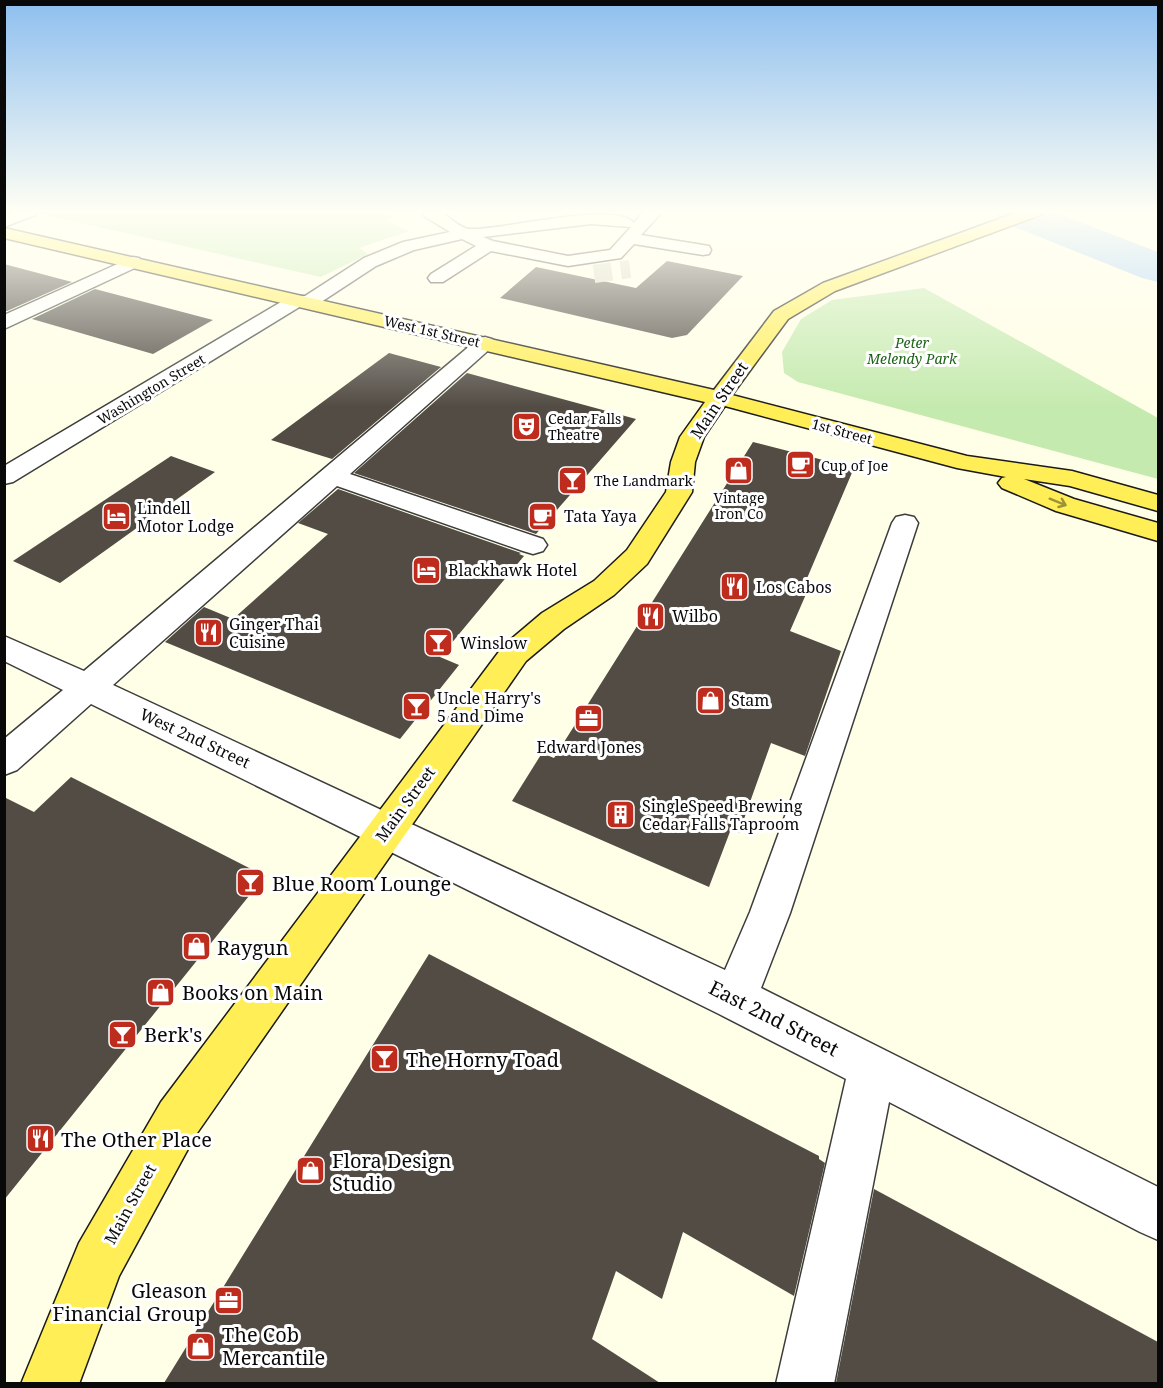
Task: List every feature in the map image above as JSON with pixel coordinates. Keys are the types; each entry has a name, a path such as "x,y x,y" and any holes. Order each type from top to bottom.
{"main road":[{"name":"West 1st Street","path":"197,277 719,398"},
{"name":"Main Street","path":"50,1383 98,1262 178,1119 514,654 553,621 604,588 637,557 680,492 683,462 692,437 782,315 829,287 857,277"},
{"name":"1st Street","path":"719,398 966,463 1071,480 1158,503"},
{"name":"1st Street","path":"966,463 1065,506 1158,532"}],"street":[{"path":"4,323 102,277"},
{"name":"Washington Street","path":"4,477 345,277"},
{"path":"4,760 485,343"},
{"path":"333,476 533,545"},
{"path":"735,998 770,913 905,523"},
{"name":"West 2nd Street","path":"4,647 387,829"},
{"name":"East 2nd Street","path":"387,829 735,998 1158,1214"},
{"path":"805,1383 873,1068"}],"green space":[{"name":"Peter Melendy Park","path":"924,288 1158,418 1158,479 798,382 784,373 782,352 801,319 832,300"}],"building":[{"path":"4,277 52,277 72,282 7,311 4,311"},
{"path":"525,277 583,277 636,288 649,277 742,277 687,335 672,338 500,298"},
{"path":"95,289 213,320 153,354 32,319"},
{"path":"389,353 441,367 332,459 271,440"},
{"path":"467,373 636,419 536,534 354,473"},
{"path":"753,442 854,468 805,583 810,585 790,631 841,651 805,756 771,743 739,833 731,829 709,887 512,801 542,753 554,758"},
{"name":"Lindell Motor Lodge","path":"171,456 215,472 60,583 13,561"},
{"path":"338,489 521,553 519,554 524,556 440,657 459,665 400,739 165,642 204,607 233,619 328,534 298,523"},
{"path":"71,777 265,876 4,1200 4,797 34,812"},
{"path":"429,954 819,1156 819,1159 825,1163 794,1296 683,1232 662,1299 616,1271 592,1339 660,1383 164,1383"},
{"path":"874,1189 1158,1342 1158,1383 836,1383"}],"place":[{"name":"Cedar Falls Theatre","path":"527,426"},
{"name":"Cup of Joe","path":"800,465"},
{"name":"Vintage Iron Co","path":"739,470"},
{"name":"The Landmark","path":"573,480"},
{"name":"Tata Yaya","path":"543,516"},
{"name":"Lindell Motor Lodge","path":"116,517"},
{"name":"Blackhawk Hotel","path":"427,570"},
{"name":"Los Cabos","path":"735,587"},
{"name":"Wilbo","path":"651,616"},
{"name":"Ginger Thai Cuisine","path":"208,633"},
{"name":"Winslow","path":"439,643"},
{"name":"Stam","path":"710,700"},
{"name":"Uncle Harry's 5 and Dime","path":"416,707"},
{"name":"Edward Jones","path":"589,719"},
{"name":"SingleSpeed Brewing Cedar Falls Taproom","path":"621,815"},
{"name":"Blue Room Lounge","path":"251,883"},
{"name":"Raygun","path":"196,947"},
{"name":"Books on Main","path":"161,992"},
{"name":"Berk's","path":"123,1034"},
{"name":"The Horny Toad","path":"385,1059"},
{"name":"The Other Place","path":"40,1139"},
{"name":"Flora Design Studio","path":"311,1171"},
{"name":"Gleason Financial Group","path":"228,1301"},
{"name":"The Cob Mercantile","path":"201,1346"}]}
